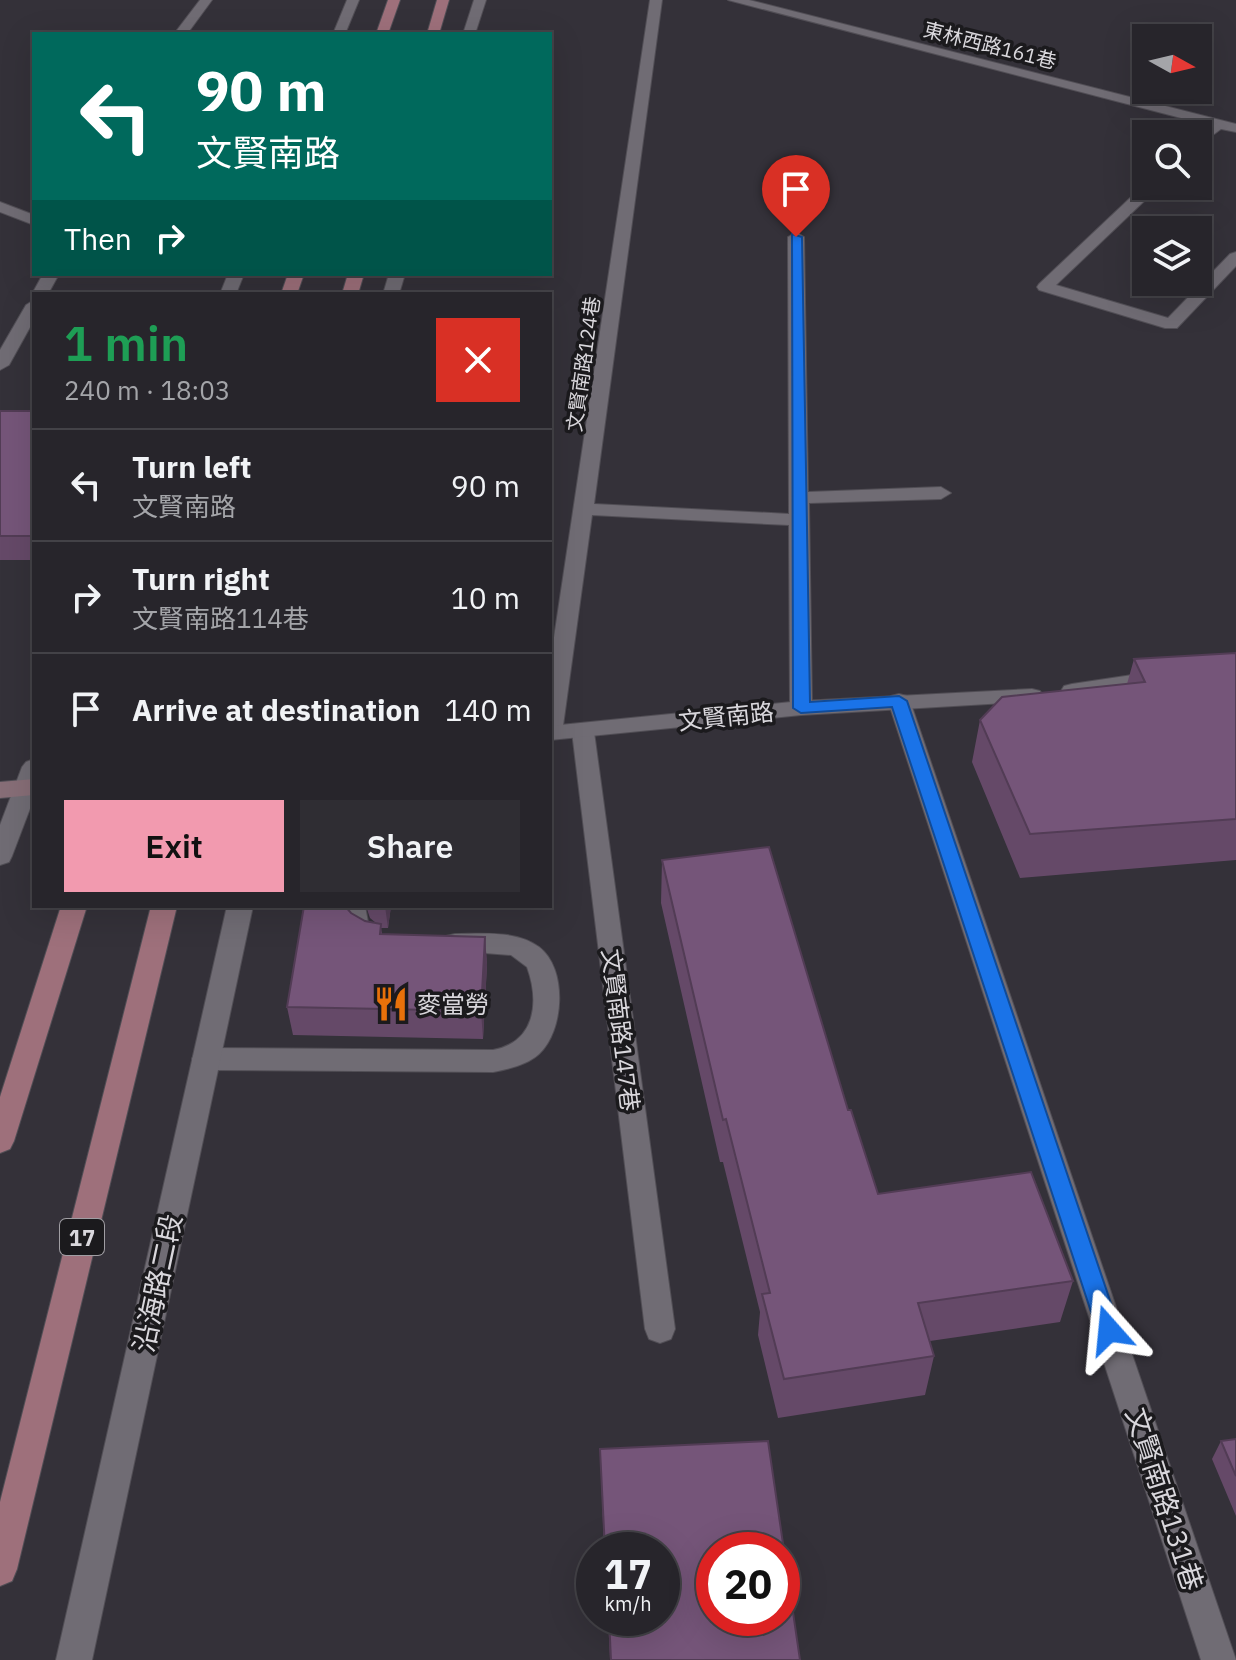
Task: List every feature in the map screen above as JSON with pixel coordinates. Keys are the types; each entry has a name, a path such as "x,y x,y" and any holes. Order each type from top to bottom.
{"main road":[{"path":"383,32 394,0"},
{"path":"434,32 443,0"},
{"path":"0,1141 73,908"},
{"name":"17","path":"0,1569 164,908"}],"street":[{"path":"182,32 206,0"},
{"path":"340,32 353,0"},
{"path":"470,32 480,0"},
{"name":"文賢南路124巷","path":"552,726 656,0"},
{"name":"東林西路161巷","path":"734,0 1236,128"},
{"path":"1212,129 1218,124"},
{"path":"1137,200 1045,287 1171,324 1236,257"},
{"path":"0,207 32,219"},
{"path":"796,237 801,708"},
{"path":"0,365 32,309"},
{"path":"798,498 941,493"},
{"path":"584,509 798,520"},
{"name":"文賢南路","path":"552,733 801,708 1043,695 1182,675"},
{"name":"文賢南路131巷","path":"899,701 1219,1660"},
{"name":"文賢南路147巷","path":"583,732 660,1329"},
{"path":"0,790 31,781"},
{"path":"0,856 31,781"},
{"name":"沿海路二段","path":"74,1660 240,908"},
{"path":"352,908 352,918 362,932 391,942"},
{"path":"206,1059 493,1061 516,1056 532,1044 546,1021 546,1012 544,974 530,954 501,944 428,942"}],"building":[{"path":"0,411 32,411 32,536 0,536"},
{"path":"1236,653 1236,819 1030,834 980,720 1002,697 1145,682 1134,659"},
{"path":"769,847 848,1110 851,1110 878,1194 1031,1172 1073,1281 918,1303 934,1356 784,1379 762,1294 770,1293 726,1119 723,1120 662,860"},
{"name":"麥當勞","path":"304,908 347,908 365,921 381,924 380,934 485,937 481,1011 287,1007"},
{"path":"1236,1439 1236,1476 1221,1441"},
{"path":"768,1441 781,1532 696,1532 696,1636 796,1636 800,1660 611,1660 610,1636 680,1636 680,1532 604,1532 600,1449"}],"place":[{"name":"麥當勞","path":"391,1004"}],"route":[{"path":"796,237 801,708 899,701 1109,1330"}]}
